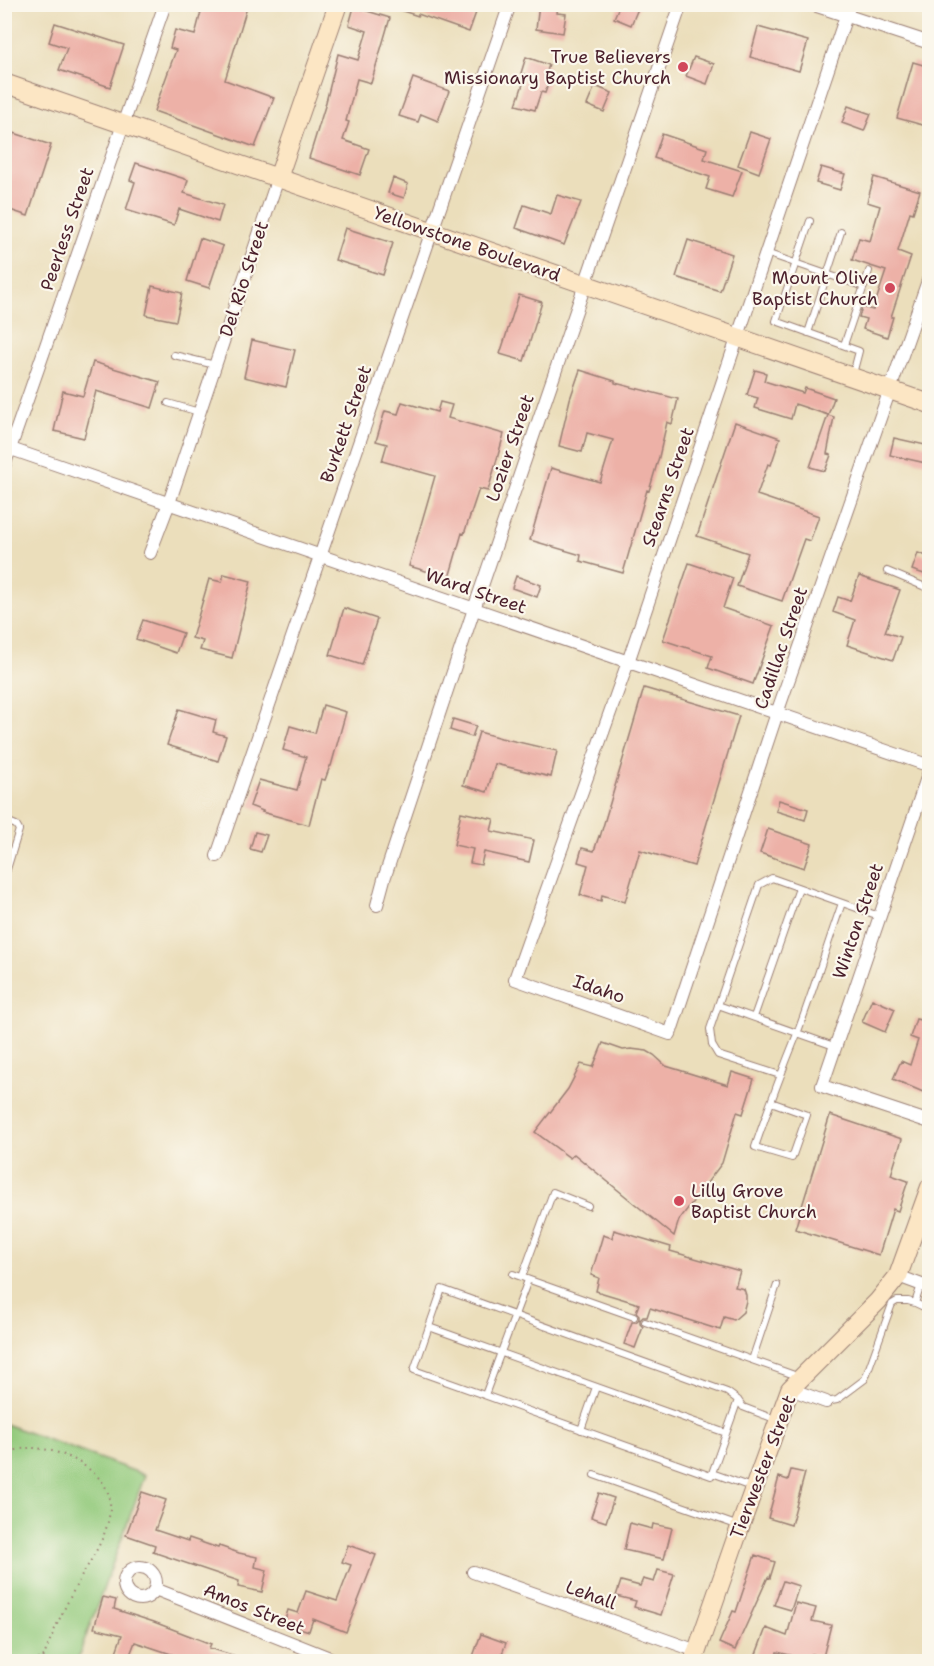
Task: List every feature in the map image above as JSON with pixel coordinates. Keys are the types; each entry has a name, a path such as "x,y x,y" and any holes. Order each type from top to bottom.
{"street":[{"name":"Peerless Street","path":"4,466 165,4"},
{"name":"Del Rio Street","path":"150,553 338,4"},
{"name":"Burkett Street","path":"218,856 510,4"},
{"name":"Lozier Street","path":"377,905 474,609 681,4"},
{"path":"811,4 847,10 930,44"},
{"name":"Stearns Street","path":"515,979 628,662 847,10"},
{"name":"Yellowstone Boulevard","path":"4,83 930,404"},
{"name":"Cadillac Street","path":"670,1034 777,713 930,275"},
{"name":"Ward Street","path":"10,449 777,713 930,768"},
{"name":"Winton Street","path":"930,768 822,1086 930,1122"},
{"name":"Idaho","path":"515,979 670,1034"},
{"path":"926,1286 898,1276 930,1187"},
{"name":"Tierwester Street","path":"695,1657 754,1488 779,1421 796,1384 878,1301 898,1276"},
{"path":"796,1384 826,1402"},
{"name":"Lehall","path":"473,1572 695,1657"},
{"name":"Amos Street","path":"155,1589 340,1662"}],"lane":[{"path":"810,221 776,321 859,351 852,377"},
{"path":"808,333 841,232"},
{"path":"766,253 864,287"},
{"path":"844,345 869,271"},
{"path":"174,355 215,365"},
{"path":"168,403 199,412"},
{"path":"887,571 930,589"},
{"path":"4,820 16,825 19,830 4,879"},
{"path":"780,1075 718,1055 712,1045 710,1029 759,885 772,878 879,916"},
{"path":"754,1017 799,888"},
{"path":"771,1102 807,1115 792,1158 756,1147 771,1102 780,1075 842,903"},
{"path":"718,1005 834,1046"},
{"path":"484,1395 514,1315 553,1192 588,1206"},
{"path":"513,1274 634,1317"},
{"path":"752,1360 777,1285"},
{"path":"915,1303 926,1286"},
{"path":"738,1400 711,1476 414,1370 442,1289 727,1392 738,1400 743,1407 779,1421"},
{"path":"826,1402 837,1400 865,1379 892,1305 897,1300 915,1303 930,1310"},
{"path":"645,1322 752,1360 796,1384"},
{"path":"429,1327 726,1433"},
{"path":"581,1430 596,1387"},
{"path":"712,1473 754,1488"},
{"path":"594,1475 740,1527"}],"path":[{"path":"4,1453 27,1448 42,1449 75,1460 91,1470 102,1481 110,1500 102,1540 54,1630 42,1662"},
{"path":"4,1660 9,1647"},
{"path":"32,1662 44,1656"}],"green space":[{"path":"5,1424 145,1475 77,1661 5,1661"}],"building":[{"path":"203,4 248,4 225,80 274,98 255,147 154,111 176,50 170,48 175,30 195,35"},
{"path":"390,4 479,4 469,32 390,7"},
{"path":"539,4 558,4 557,13 566,14 563,33 536,29"},
{"path":"620,4 640,4 631,25 614,18"},
{"path":"354,7 390,18 371,83 357,79 346,121 349,122 343,140 369,149 360,175 309,158 338,54 358,60 367,31 349,25"},
{"path":"55,23 124,45 110,87 59,70 67,48 49,42"},
{"path":"758,27 808,41 799,71 750,57"},
{"path":"526,57 549,65 545,77 550,79 545,93 541,92 535,110 516,105 526,75 521,73"},
{"path":"694,57 714,64 707,84 686,76"},
{"path":"913,62 930,67 930,127 897,118"},
{"path":"413,78 449,91 438,121 421,114 418,122 399,116"},
{"path":"595,86 612,93 604,112 587,105"},
{"path":"848,106 871,114 864,131 842,123"},
{"path":"750,132 771,139 759,173 738,165"},
{"path":"14,133 51,145 28,216 4,208 4,163"},
{"path":"662,134 707,149 704,159 742,171 732,197 706,189 710,177 654,158"},
{"path":"136,163 188,180 184,193 223,205 218,222 179,209 174,225 126,210 135,182 130,180"},
{"path":"821,167 845,174 840,190 816,183"},
{"path":"874,177 920,191 913,213 910,212 898,251 911,256 891,317 893,317 887,337 863,329 866,319 859,317 862,307 873,310 886,271 852,260 859,238 870,241 880,206 867,202"},
{"path":"393,178 408,184 404,198 388,193"},
{"path":"557,195 581,202 564,245 516,228 524,205 551,214"},
{"path":"345,228 393,243 383,275 335,260"},
{"path":"200,238 223,246 209,288 187,281"},
{"path":"688,240 732,254 720,291 676,277"},
{"path":"152,286 182,293 176,321 146,315"},
{"path":"519,295 542,302 524,361 500,354"},
{"path":"252,340 295,350 286,387 244,377"},
{"path":"93,362 160,382 152,408 96,391 84,438 54,431 63,391 83,396"},
{"path":"580,370 615,381 615,383 678,399 672,424 667,422 659,457 623,573 580,561 581,555 530,540 551,468 600,482 613,440 587,433 582,452 559,446 570,399"},
{"path":"755,370 766,373 764,381 803,393 805,388 834,398 828,415 795,404 791,419 755,408 758,398 747,395"},
{"path":"402,402 437,412 440,402 452,405 448,418 504,434 488,491 479,489 464,534 462,533 449,578 409,566 435,476 382,461 387,444 376,441 385,411 398,414"},
{"path":"828,415 834,417 827,454 831,455 825,471 810,467"},
{"path":"735,422 780,438 757,495 819,516 810,541 804,539 782,601 737,586 748,553 697,536"},
{"path":"894,438 930,446 930,464 890,455"},
{"path":"918,553 930,557 930,576 912,570"},
{"path":"689,563 733,578 723,608 774,626 753,684 708,668 712,656 663,640"},
{"path":"224,574 251,581 232,658 200,650 203,641 192,638 209,579 222,582"},
{"path":"516,576 541,585 537,597 512,588"},
{"path":"859,576 900,590 885,632 901,637 893,660 847,645 855,620 833,612 838,597 850,601"},
{"path":"344,608 377,619 362,665 330,655"},
{"path":"143,620 183,633 176,653 136,639"},
{"path":"644,688 739,716 694,866 640,850 625,902 602,895 601,901 580,895 588,865 578,862 582,848 594,851 600,837"},
{"path":"323,705 346,712 331,766 325,780 321,779 309,825 262,812 250,806 259,780 297,790 306,757 283,750 290,726 315,733"},
{"path":"179,709 216,720 213,732 226,736 218,761 167,745"},
{"path":"453,719 476,726 472,737 450,730"},
{"path":"479,732 557,751 551,777 495,764 487,792 463,785"},
{"path":"779,800 808,809 805,820 776,811"},
{"path":"461,812 494,819 491,831 534,840 529,862 484,852 481,865 470,863 473,849 454,845"},
{"path":"768,829 812,844 804,868 760,853"},
{"path":"255,832 267,835 261,852 250,849"},
{"path":"872,999 895,1009 885,1032 862,1022"},
{"path":"927,1012 930,1013 930,1079 923,1092 893,1079 901,1061 910,1065 918,1040 910,1037 916,1019 924,1021"},
{"path":"603,1043 623,1050 647,1051 666,1066 728,1085 732,1072 754,1079 743,1114 737,1112 722,1163 679,1220 674,1236 574,1154 570,1158 535,1132 568,1089 581,1064 593,1067"},
{"path":"830,1115 902,1139 891,1175 908,1181 898,1211 893,1209 879,1255 795,1229"},
{"path":"614,1230 671,1247 670,1251 740,1271 735,1287 744,1289 746,1295 743,1312 734,1320 724,1317 720,1330 650,1308 647,1317 640,1320 643,1327 635,1348 624,1344 632,1322 639,1319 636,1312 639,1304 596,1291 599,1278 591,1275 603,1235 612,1238"},
{"path":"791,1470 805,1473 791,1525 768,1518 779,1477 788,1480"},
{"path":"142,1492 166,1500 155,1530 188,1541 189,1538 218,1548 219,1546 257,1557 255,1567 267,1570 262,1592 238,1587 239,1581 153,1552 155,1545 126,1535"},
{"path":"599,1493 614,1498 606,1522 591,1517"},
{"path":"630,1523 652,1529 653,1524 672,1528 664,1559 624,1550"},
{"path":"348,1545 376,1555 346,1632 313,1619 309,1631 284,1623 288,1610 298,1613 306,1591 337,1601 351,1565 342,1562"},
{"path":"755,1555 775,1562 770,1578 768,1577 735,1650 719,1643 733,1611 736,1612"},
{"path":"658,1570 674,1574 661,1615 634,1607 636,1601 616,1596 621,1581 640,1586 643,1579 654,1582"},
{"path":"783,1581 799,1586 791,1610 774,1605"},
{"path":"103,1597 116,1600 114,1609 211,1644 209,1648 246,1659 246,1662 195,1662 135,1642 128,1660 115,1655 122,1635 94,1628"},
{"path":"796,1603 816,1608 812,1621 831,1625 823,1657 812,1654 810,1660 777,1652 774,1662 753,1662 766,1628 787,1636"},
{"path":"481,1634 506,1643 499,1662 471,1662"}],"place":[{"name":"True Believers Missionary Baptist Church","path":"683,67"},
{"name":"Mount Olive Baptist Church","path":"890,288"},
{"name":"Lilly Grove Baptist Church","path":"679,1201"}]}
